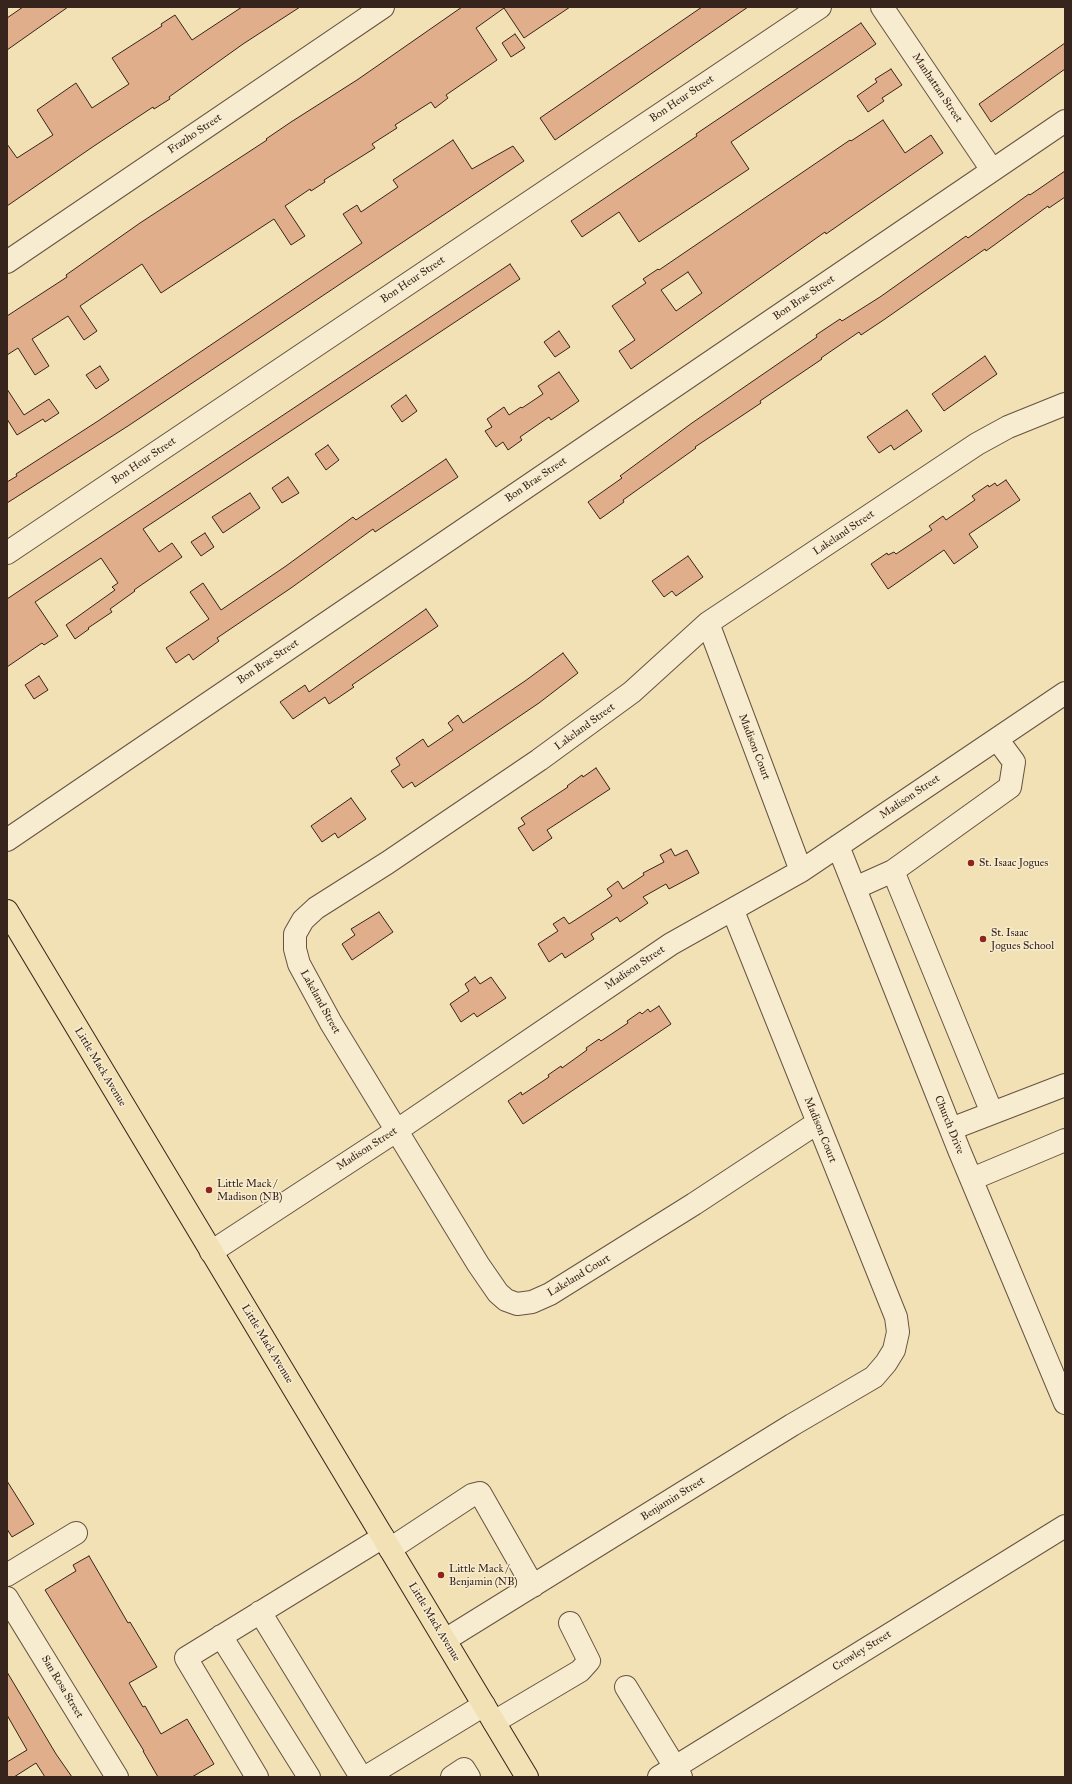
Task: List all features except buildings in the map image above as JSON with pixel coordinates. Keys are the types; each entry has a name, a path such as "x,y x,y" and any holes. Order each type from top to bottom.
{"main road":[{"name":"Little Mack Avenue","path":"7,911 527,1777"}],"street":[{"name":"Frazho Street","path":"7,262 383,7"},
{"name":"Bon Heur Street","path":"7,553 820,7"},
{"name":"Manhattan Street","path":"882,7 992,170"},
{"name":"Bon Brae Street","path":"7,840 1065,121"},
{"name":"Lakeland Street","path":"396,1130 331,1023 299,964 295,949 295,934 303,920 316,908 388,863 539,760 632,692 708,623 977,444 1008,427 1065,404"},
{"name":"Madison Court","path":"708,623 801,871"},
{"name":"Madison Street","path":"211,1252 396,1130 671,944 703,925 733,911 801,871 1065,693"},
{"path":"855,888 893,871 1010,787 1014,762 997,739"},
{"name":"Church Drive","path":"838,846 951,1129 1065,1403"},
{"path":"893,871 992,1113"},
{"name":"Madison Court","path":"733,911 896,1317 898,1332 894,1350"},
{"path":"951,1129 1065,1085"},
{"name":"Lakeland Court","path":"396,1130 498,1293 506,1300 517,1304 532,1302 550,1294 694,1204 817,1123"},
{"path":"972,1179 1065,1140"},
{"name":"Benjamin Street","path":"445,1640 792,1425 874,1377 886,1363 894,1350"},
{"path":"257,1777 186,1658 260,1612 472,1495 480,1493 533,1586"},
{"name":"Crowley Street","path":"672,1774 1065,1526"},
{"path":"7,1575 76,1533"},
{"name":"San Rosa Street","path":"7,1598 117,1777"},
{"path":"260,1612 361,1777"},
{"path":"366,1777 489,1714 580,1671 589,1661 570,1623"},
{"path":"221,1636 309,1777"},
{"path":"626,1687 672,1774"},
{"path":"452,1777 464,1769 469,1777"}],"place":[{"name":"St. Isaac Jogues","path":"971,863"},
{"name":"St. Isaac Jogues School","path":"983,939"},
{"name":"Little Mack / Madison (NB)","path":"209,1190"},
{"name":"Little Mack / Benjamin (NB)","path":"441,1575"}]}
